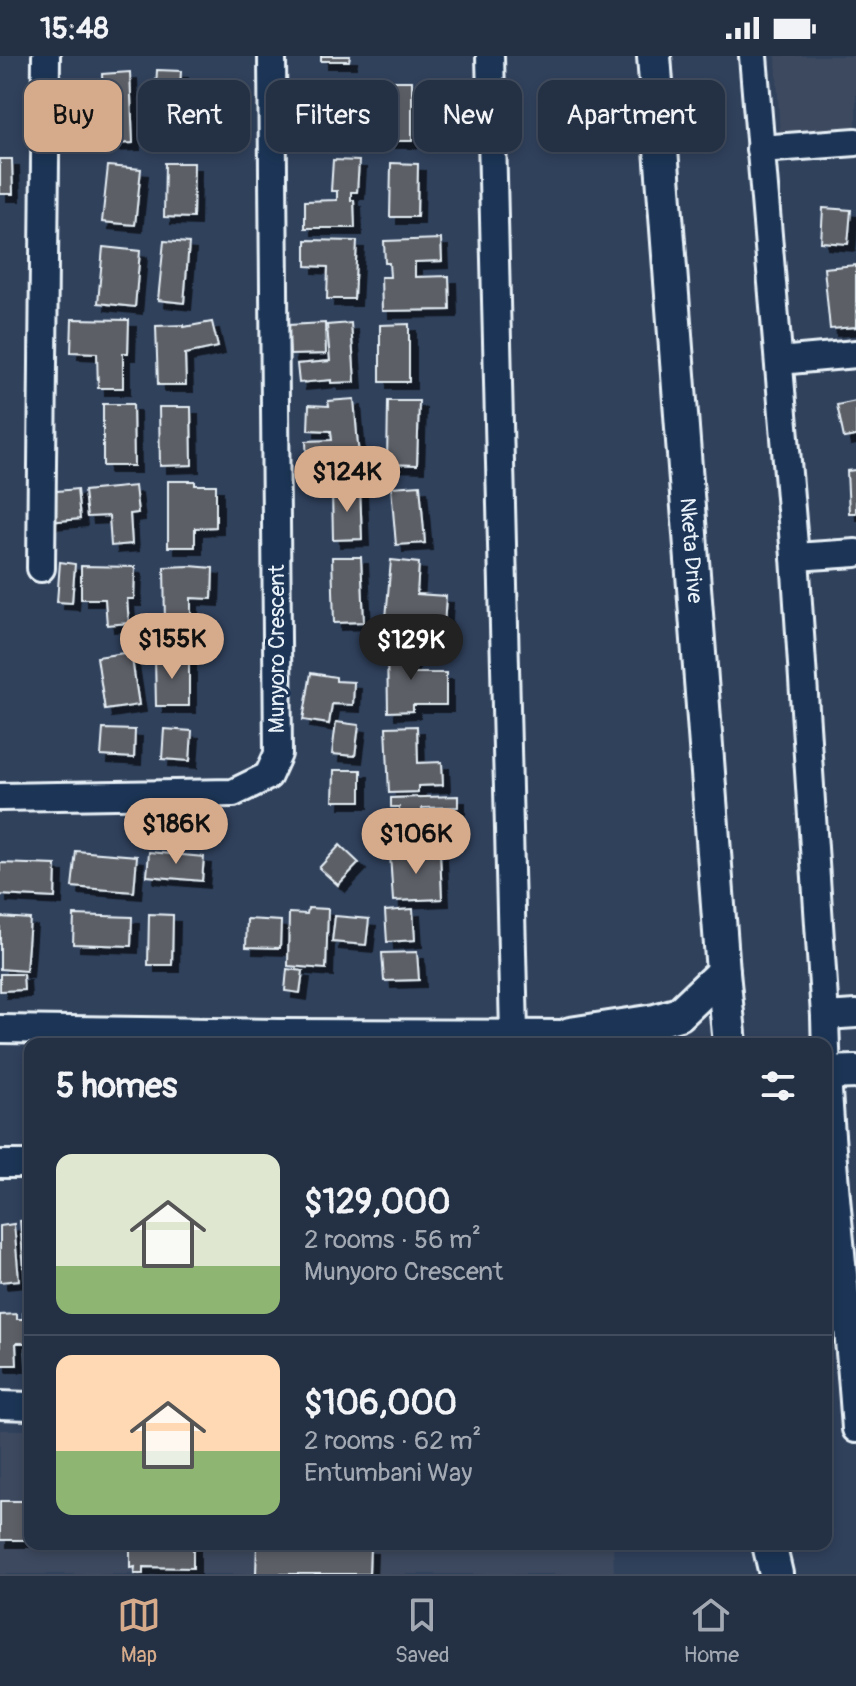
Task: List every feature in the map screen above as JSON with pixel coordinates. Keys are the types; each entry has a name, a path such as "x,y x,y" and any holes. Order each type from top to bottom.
{"street":[{"path":"41,568 46,56"},
{"name":"Munyoro Crescent","path":"0,797 233,793 268,776 278,754 272,56"},
{"path":"490,56 514,1033"},
{"name":"Nketa Drive","path":"654,56 729,1038"},
{"path":"753,56 795,557 825,1038"},
{"path":"760,149 856,142"},
{"path":"779,361 856,354"},
{"path":"795,557 856,553"},
{"path":"578,1038 679,1014 723,972"},
{"path":"825,1016 856,1014"},
{"path":"0,1029 251,1038"},
{"path":"318,1038 514,1033 564,1038"},
{"path":"832,1073 856,1072"},
{"path":"832,1097 844,1145 856,1429"},
{"path":"0,1164 24,1164"},
{"path":"0,1405 24,1406"},
{"path":"770,1550 776,1574"},
{"path":"786,1550 788,1574"}],"shaded area":[{"path":"776,56 856,56 856,133 780,139"},
{"path":"0,1430 24,1430 24,1550 613,1550 614,1574 0,1574"}],"building":[{"path":"321,56 350,56 349,61 321,61"},
{"path":"157,70 181,71 180,80 156,80"},
{"path":"130,72 133,143 122,143 122,80 102,80 102,74"},
{"path":"398,81 412,81 412,141 398,141"},
{"path":"0,159 12,159 13,194 0,194"},
{"path":"333,160 359,161 357,192 351,192 355,228 305,228 305,201 337,200 337,191 331,191"},
{"path":"165,163 194,163 193,218 164,217"},
{"path":"391,163 418,164 417,217 390,217"},
{"path":"108,166 141,169 135,225 102,222"},
{"path":"823,208 851,210 848,244 821,242"},
{"path":"441,239 442,261 415,262 415,277 449,276 450,310 382,311 381,277 390,277 389,263 385,263 384,241"},
{"path":"306,240 357,241 354,299 327,299 328,267 306,266"},
{"path":"164,241 189,243 184,303 158,300"},
{"path":"103,247 140,251 135,307 98,303"},
{"path":"856,265 856,327 830,329 824,268"},
{"path":"72,319 129,320 128,353 123,353 123,388 98,388 97,353 71,352"},
{"path":"212,322 218,347 185,354 186,385 158,385 156,326 184,327"},
{"path":"325,323 326,354 290,355 288,325"},
{"path":"351,323 355,382 331,383 331,380 299,383 297,364 330,361 327,325"},
{"path":"409,324 409,382 380,382 380,325"},
{"path":"354,399 360,469 334,471 334,464 307,465 306,441 332,440 331,431 308,430 309,405 329,406 328,401"},
{"path":"388,401 419,401 417,465 387,464"},
{"path":"856,401 856,436 844,438 837,405"},
{"path":"103,404 133,404 134,466 103,466"},
{"path":"159,407 191,407 192,465 160,466"},
{"path":"856,470 856,513 849,513 847,471"},
{"path":"168,481 216,485 216,527 195,528 195,547 168,547"},
{"path":"420,485 425,543 396,545 391,487"},
{"path":"135,486 138,513 130,514 132,544 111,546 109,516 87,517 84,491"},
{"path":"360,488 362,539 333,540 332,489"},
{"path":"77,489 80,519 49,522 47,492"},
{"path":"332,557 361,557 364,622 334,623"},
{"path":"391,560 419,563 417,594 446,596 444,627 414,626 413,632 385,630"},
{"path":"60,562 75,564 72,603 57,602"},
{"path":"81,566 135,567 134,599 127,599 129,623 107,625 105,599 81,599"},
{"path":"164,567 213,568 212,599 191,598 191,623 165,623"},
{"path":"387,645 412,645 412,673 446,673 446,705 413,705 413,711 388,712"},
{"path":"131,652 139,705 105,710 97,657"},
{"path":"155,657 189,657 189,706 156,706"},
{"path":"311,673 336,677 336,681 354,682 353,705 332,704 329,724 303,720"},
{"path":"336,722 359,725 355,756 332,754"},
{"path":"417,726 418,763 442,762 443,785 418,786 418,792 389,793 386,727"},
{"path":"103,729 135,730 134,758 101,756"},
{"path":"164,729 192,731 190,761 162,759"},
{"path":"334,770 361,770 361,801 333,801"},
{"path":"458,796 458,807 422,808 423,848 400,848 399,807 391,807 391,798"},
{"path":"340,845 359,863 338,885 319,868"},
{"path":"76,851 137,856 134,892 72,887"},
{"path":"149,852 204,857 202,881 147,876"},
{"path":"440,852 442,899 393,901 390,854"},
{"path":"0,863 56,865 55,898 0,895"},
{"path":"308,908 328,909 326,969 288,966 289,913 307,914"},
{"path":"413,909 415,940 387,942 385,911"},
{"path":"149,914 173,915 172,965 148,965"},
{"path":"74,915 132,917 131,946 73,944"},
{"path":"335,916 369,919 366,945 332,942"},
{"path":"0,917 30,919 26,971 0,969"},
{"path":"247,919 281,921 280,948 246,947"},
{"path":"417,952 419,980 384,981 382,953"},
{"path":"287,969 303,971 300,993 285,991"},
{"path":"0,974 23,974 24,990 0,991"},
{"path":"20,1221 24,1221 24,1269"},
{"path":"14,1224 19,1280 0,1282 0,1226"},
{"path":"24,1303 24,1343 16,1343 17,1365 0,1365 0,1315 17,1314 17,1319 23,1319"},
{"path":"0,1501 24,1501 24,1540 0,1540"},
{"path":"130,1550 193,1550 193,1568 143,1567 143,1574 134,1574 135,1567 130,1568"},
{"path":"257,1550 370,1550 369,1574 256,1574"}]}
